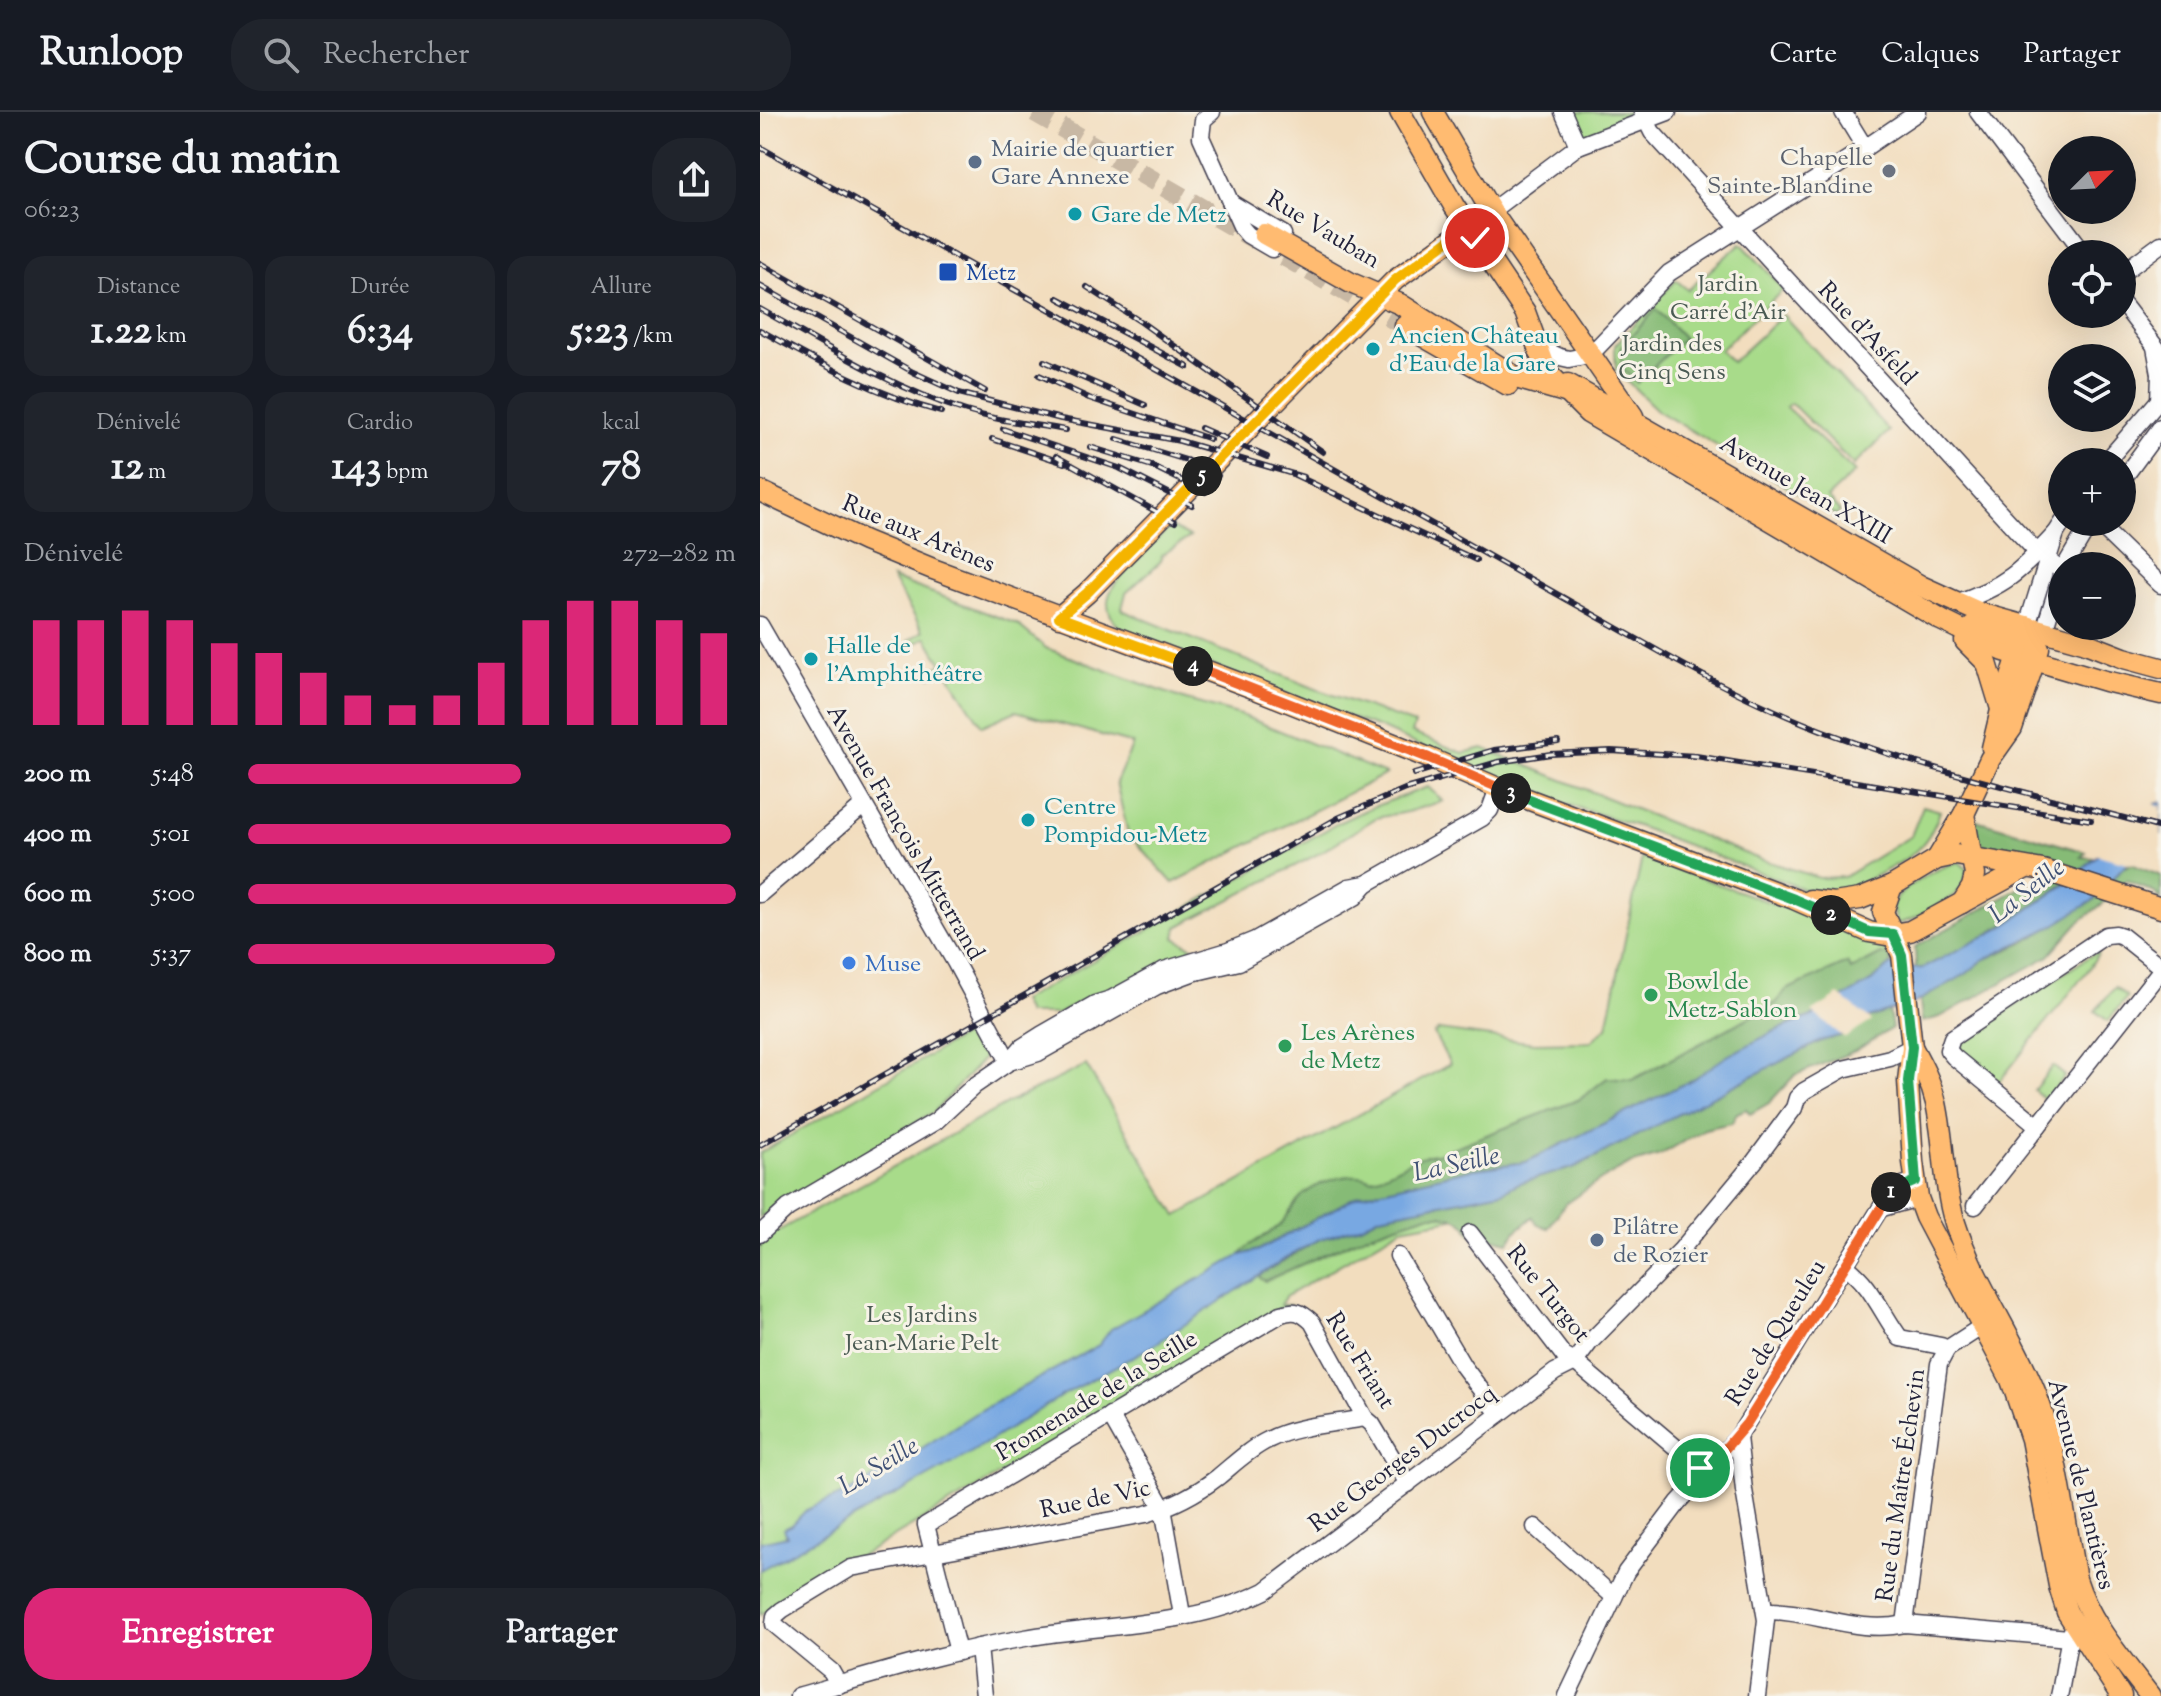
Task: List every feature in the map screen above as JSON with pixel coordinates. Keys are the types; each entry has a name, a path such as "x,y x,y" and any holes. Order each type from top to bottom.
{"main road":[{"path":"1400,112 1468,226 1525,312 1547,372 1635,420"},
{"name":"Avenue Jean XXIII","path":"1433,112 1491,211 1635,420 1921,586 1983,614 2031,643"},
{"path":"1059,617 1087,593 1400,277 1491,211"},
{"name":"Rue Vauban","path":"1264,234 1351,283 1400,304 1519,379 1568,393"},
{"path":"1405,326 1498,381 1588,413"},
{"name":"Rue Vauban","path":"1506,370 1577,375 1611,385"},
{"name":"Avenue Jean XXIII","path":"1547,372 1588,413 1941,620 1994,648 2031,643"},
{"name":"Rue aux Arènes","path":"760,491 865,541 1253,688 1498,788 1794,899"},
{"path":"1941,620 1982,655 1993,677 2001,710"},
{"path":"2031,643 2124,658 2161,668"},
{"path":"2031,643 2161,694"},
{"path":"1990,759 2001,710 2031,643"},
{"path":"1937,859 1964,814 1990,759 2012,728 2031,643"},
{"path":"1962,903 1974,881 1964,814"},
{"path":"1794,899 1842,903 1860,899 1892,886 1937,859 1956,855 2051,872 2161,908"},
{"path":"1794,899 1861,929 1881,935 1901,933 2026,868"},
{"path":"1892,886 1883,912 1901,933 1911,1038"},
{"name":"Avenue de Plantières","path":"1911,1038 1926,1071 1937,1107 1945,1186 1964,1251 2010,1337 2037,1397 2047,1429 2083,1602 2150,1696"},
{"name":"Avenue de Plantières","path":"1911,1038 1908,1081 1917,1190 1925,1217 2007,1371 2028,1428 2059,1586 2077,1637 2121,1696"},
{"path":"1917,1190 1945,1186"}],"street":[{"path":"1563,112 1578,146"},
{"path":"1491,211 1578,146 1644,117 1668,112"},
{"path":"1843,112 1865,148"},
{"path":"1537,341 1545,350 1560,357 1569,359 1590,355 1669,273 1918,112"},
{"path":"1978,112 2074,240"},
{"name":"Rue Vauban","path":"1207,116 1201,137 1233,204 1365,280 1381,296"},
{"name":"Rue d'Asfeld","path":"1644,117 1652,132 2048,560"},
{"path":"2136,262 2161,244"},
{"path":"2118,448 2160,400 2158,351 2136,322"},
{"path":"2136,461 2161,427"},
{"path":"2031,643 2043,556 2055,536"},
{"path":"2108,536 2161,585"},
{"path":"1955,603 1998,587 2043,556"},
{"path":"2031,643 2048,604"},
{"name":"Avenue François Mitterrand","path":"760,625 1009,1062"},
{"path":"760,1234 788,1208 933,1123 974,1086 1009,1062 1038,1053 1157,986 1192,973 1239,962 1355,897 1366,884 1482,818 1490,810 1498,788"},
{"path":"760,894 864,805"},
{"path":"1975,1206 2038,1126 2161,968 2122,936 2106,935 1952,1038 1948,1050 1954,1057 2038,1126"},
{"name":"Rue Georges Ducrocq","path":"798,1696 979,1647 1071,1630 1182,1615 1232,1605 1265,1591 1555,1372 1575,1362 1590,1342 1680,1251 1762,1151 1794,1108 1797,1098 1811,1086 1843,1069 1890,1058 1911,1038"},
{"name":"Rue de Queuleu","path":"1757,1696 1766,1628 1765,1611 1738,1437 1882,1208 1917,1190"},
{"name":"Rue Turgot","path":"1470,1233 1562,1353 1710,1467"},
{"path":"1398,1256 1463,1366 1499,1414"},
{"path":"1845,1266 1856,1274 1883,1309 1886,1319 1900,1338 1947,1349"},
{"name":"Promenade de la Seille","path":"935,1553 926,1525 1275,1317 1292,1310"},
{"name":"Rue Friant","path":"1292,1310 1312,1322 1365,1418 1372,1424 1408,1484"},
{"name":"Rue du Maître Échevin","path":"1905,1624 1939,1364 1947,1349 1984,1325"},
{"path":"1110,1415 1163,1508 1182,1615"},
{"name":"Rue de Vic","path":"839,1685 831,1671 774,1624 775,1616 851,1568 1130,1518 1192,1495 1270,1438 1365,1418"},
{"path":"1567,1696 1626,1572 1645,1544 1738,1437"},
{"path":"1710,1467 1730,1470 1744,1490"},
{"path":"1535,1527 1614,1597"},
{"path":"935,1553 958,1652"},
{"path":"1765,1611 1866,1627 1887,1628 1905,1624 2077,1637 2068,1657 2059,1696"},
{"path":"979,1647 984,1696"}],"green space":[{"path":"1563,112 1642,112 1578,146"},
{"name":"Jardin des Cinq Sens","path":"1741,243 1784,289 1720,350 1732,362 1783,315 1889,431 1854,465 1791,403 1786,407 1855,472 1827,498 1840,512 1836,516 1658,411 1616,370 1615,345 1676,280 1688,290"},
{"path":"1656,309 1684,338 1637,383 1621,368 1621,347"},
{"path":"1171,527 1190,537 1162,555 1161,561 1126,593 1124,611 1316,689 1415,724 1412,733 1463,753 1483,748 1754,857 1819,878 1844,877 1911,836 1923,806 1940,811 1927,838 1909,856 1859,884 1859,893 1827,898 1637,826 1514,788 1380,728 1294,698 1121,629 1108,609 1111,591 1122,575"},
{"path":"892,578 1017,624 1046,648 1186,700 1241,715 1386,774 1173,883 1128,834 1116,782 1133,744 1016,711 982,726 945,669 931,677 928,672 942,664 926,637 912,645 909,640 923,631"},
{"path":"1428,787 1443,801 1376,818 1318,854 1177,927 1175,938 1194,948 1058,1014 1027,1014 1021,1001 1340,822"},
{"path":"1976,820 2086,852 2081,857 2095,858 2055,891 1992,932 1923,968 1916,968 1915,948 1918,945 2020,888 2044,885 2067,867 2004,854 1983,845 1975,836"},
{"name":"Les Jardins Jean-Marie Pelt","path":"1642,857 1890,945 1891,988 1457,1196 1453,1219 1402,1228 1285,1297 1280,1305 1289,1305 760,1615 760,1241 1012,1101 1086,1065 1177,1216 1450,1064 1434,1034 1439,1030 1535,1043 1590,1042 1607,1027"},
{"path":"1959,862 1967,869 1957,893 1920,915 1897,923 1892,904 1905,890 1941,868"},
{"path":"2131,864 2161,876 2161,900 2155,893 2126,880 2116,893 2077,924 2049,956 1940,1017 1922,1022 1920,1000 1966,974 1983,960 2023,943 2094,900 2122,868"},
{"path":"2101,949 2088,970 1998,1083 1962,1052 1961,1041"},
{"path":"1881,954 1890,956 1891,965 1869,983 1812,1016 1775,1031 1692,1080 1526,1162 1467,1170 1357,1196 1259,1250 1241,1255 1281,1224 1300,1198 1318,1185 1345,1177 1379,1177 1419,1158 1437,1154 1580,1099 1607,1078 1632,1080 1776,1003 1786,990 1847,963 1851,970"},
{"path":"2115,987 2127,997 2108,1021 2095,1011"},
{"path":"1889,1011 1892,1028 1855,1051 1795,1075 1769,1103 1750,1114 1746,1109 1737,1113 1732,1123 1705,1129 1660,1155 1630,1164 1602,1179 1565,1204 1548,1228 1537,1224 1533,1217 1516,1231 1509,1242 1470,1233 1467,1226 1457,1219 1428,1215 1367,1235 1265,1281 1260,1278 1260,1275 1318,1240 1380,1216 1502,1192 1519,1183 1573,1168 1821,1041 1846,1034 1864,1020"},
{"path":"968,1033 986,1056 935,1111 760,1217 760,1153"},
{"path":"2053,1066 2065,1076 2046,1100 2034,1090"}],"water":[{"path":"2161,801 2161,834 2122,868 2094,900 2051,927 1983,960 1966,974 1911,1005 1864,1020 1846,1034 1821,1041 1573,1168 1519,1183 1502,1192 1380,1216 1318,1240 1151,1347 1063,1395 964,1457 760,1570 760,1542 787,1536 784,1529 806,1510 850,1491 893,1467 974,1414 1099,1345 1111,1329 1241,1255 1259,1250 1357,1196 1467,1170 1526,1162 1692,1080 1727,1056 1775,1031 1812,1016 1869,983 1891,965 1905,969 1923,968 2003,927 2067,883 2149,808"}],"pier":[{"path":"2150,803 2161,806 2161,840 2131,864 2093,854"},
{"path":"1839,995 1872,1021 1845,1038 1812,1012"}],"tunnel":[{"path":"1035,112 1256,240"},
{"path":"1284,256 1405,326"}],"railway":[{"path":"760,147 1671,658 1752,700 1815,728 1916,763 2161,828"},
{"path":"760,263 985,391"},
{"path":"760,286 913,372 959,393 1061,419 1180,441 1303,477"},
{"path":"1087,287 1323,452"},
{"path":"1058,298 1188,367"},
{"path":"760,309 859,365 936,401 989,417 1066,430"},
{"path":"760,330 871,387 941,412"},
{"path":"1044,361 1145,405"},
{"path":"1039,375 1089,398 1210,439"},
{"path":"1201,428 1267,457"},
{"path":"1003,429 1119,468 1192,505"},
{"path":"992,439 1064,463"},
{"path":"1117,439 1186,460 1218,476"},
{"path":"1090,447 1152,466 1205,492"},
{"path":"1056,456 1175,522"},
{"path":"1295,475 1476,560"},
{"path":"1414,774 1494,750 1558,742"},
{"path":"760,1145 1338,818 1405,789 1498,762 1551,754 1611,751 1696,756 2091,820"}],"place":[{"name":"Mairie de quartier Gare Annexe","path":"975,162"},
{"name":"Chapelle Sainte-Blandine","path":"1889,171"},
{"name":"Gare de Metz","path":"1075,214"},
{"name":"Metz","path":"948,272"},
{"name":"Ancien Château d'Eau de la Gare","path":"1373,349"},
{"name":"Halle de l'Amphithéâtre","path":"811,659"},
{"name":"Centre Pompidou-Metz","path":"1028,820"},
{"name":"Muse","path":"849,963"},
{"name":"Bowl de Metz-Sablon","path":"1651,995"},
{"name":"Les Arènes de Metz","path":"1285,1046"},
{"name":"Pilâtre de Rozier","path":"1597,1240"}],"route":[{"path":"1475,238 1468,226 1395,280 1087,593 1059,617 1253,688 1498,788 1794,899 1861,929 1881,935 1893,934 1902,955 1912,1047 1908,1081 1916,1181 1899,1186 1890,1193 1738,1437 1705,1472 1700,1468"}],"park label":[{"name":"Jardin Carré d'Air","path":"1728,297"}],"water label":[{"name":"La Seille","path":"2026,890"},
{"name":"La Seille","path":"1456,1163"},
{"name":"La Seille","path":"878,1465"}]}
